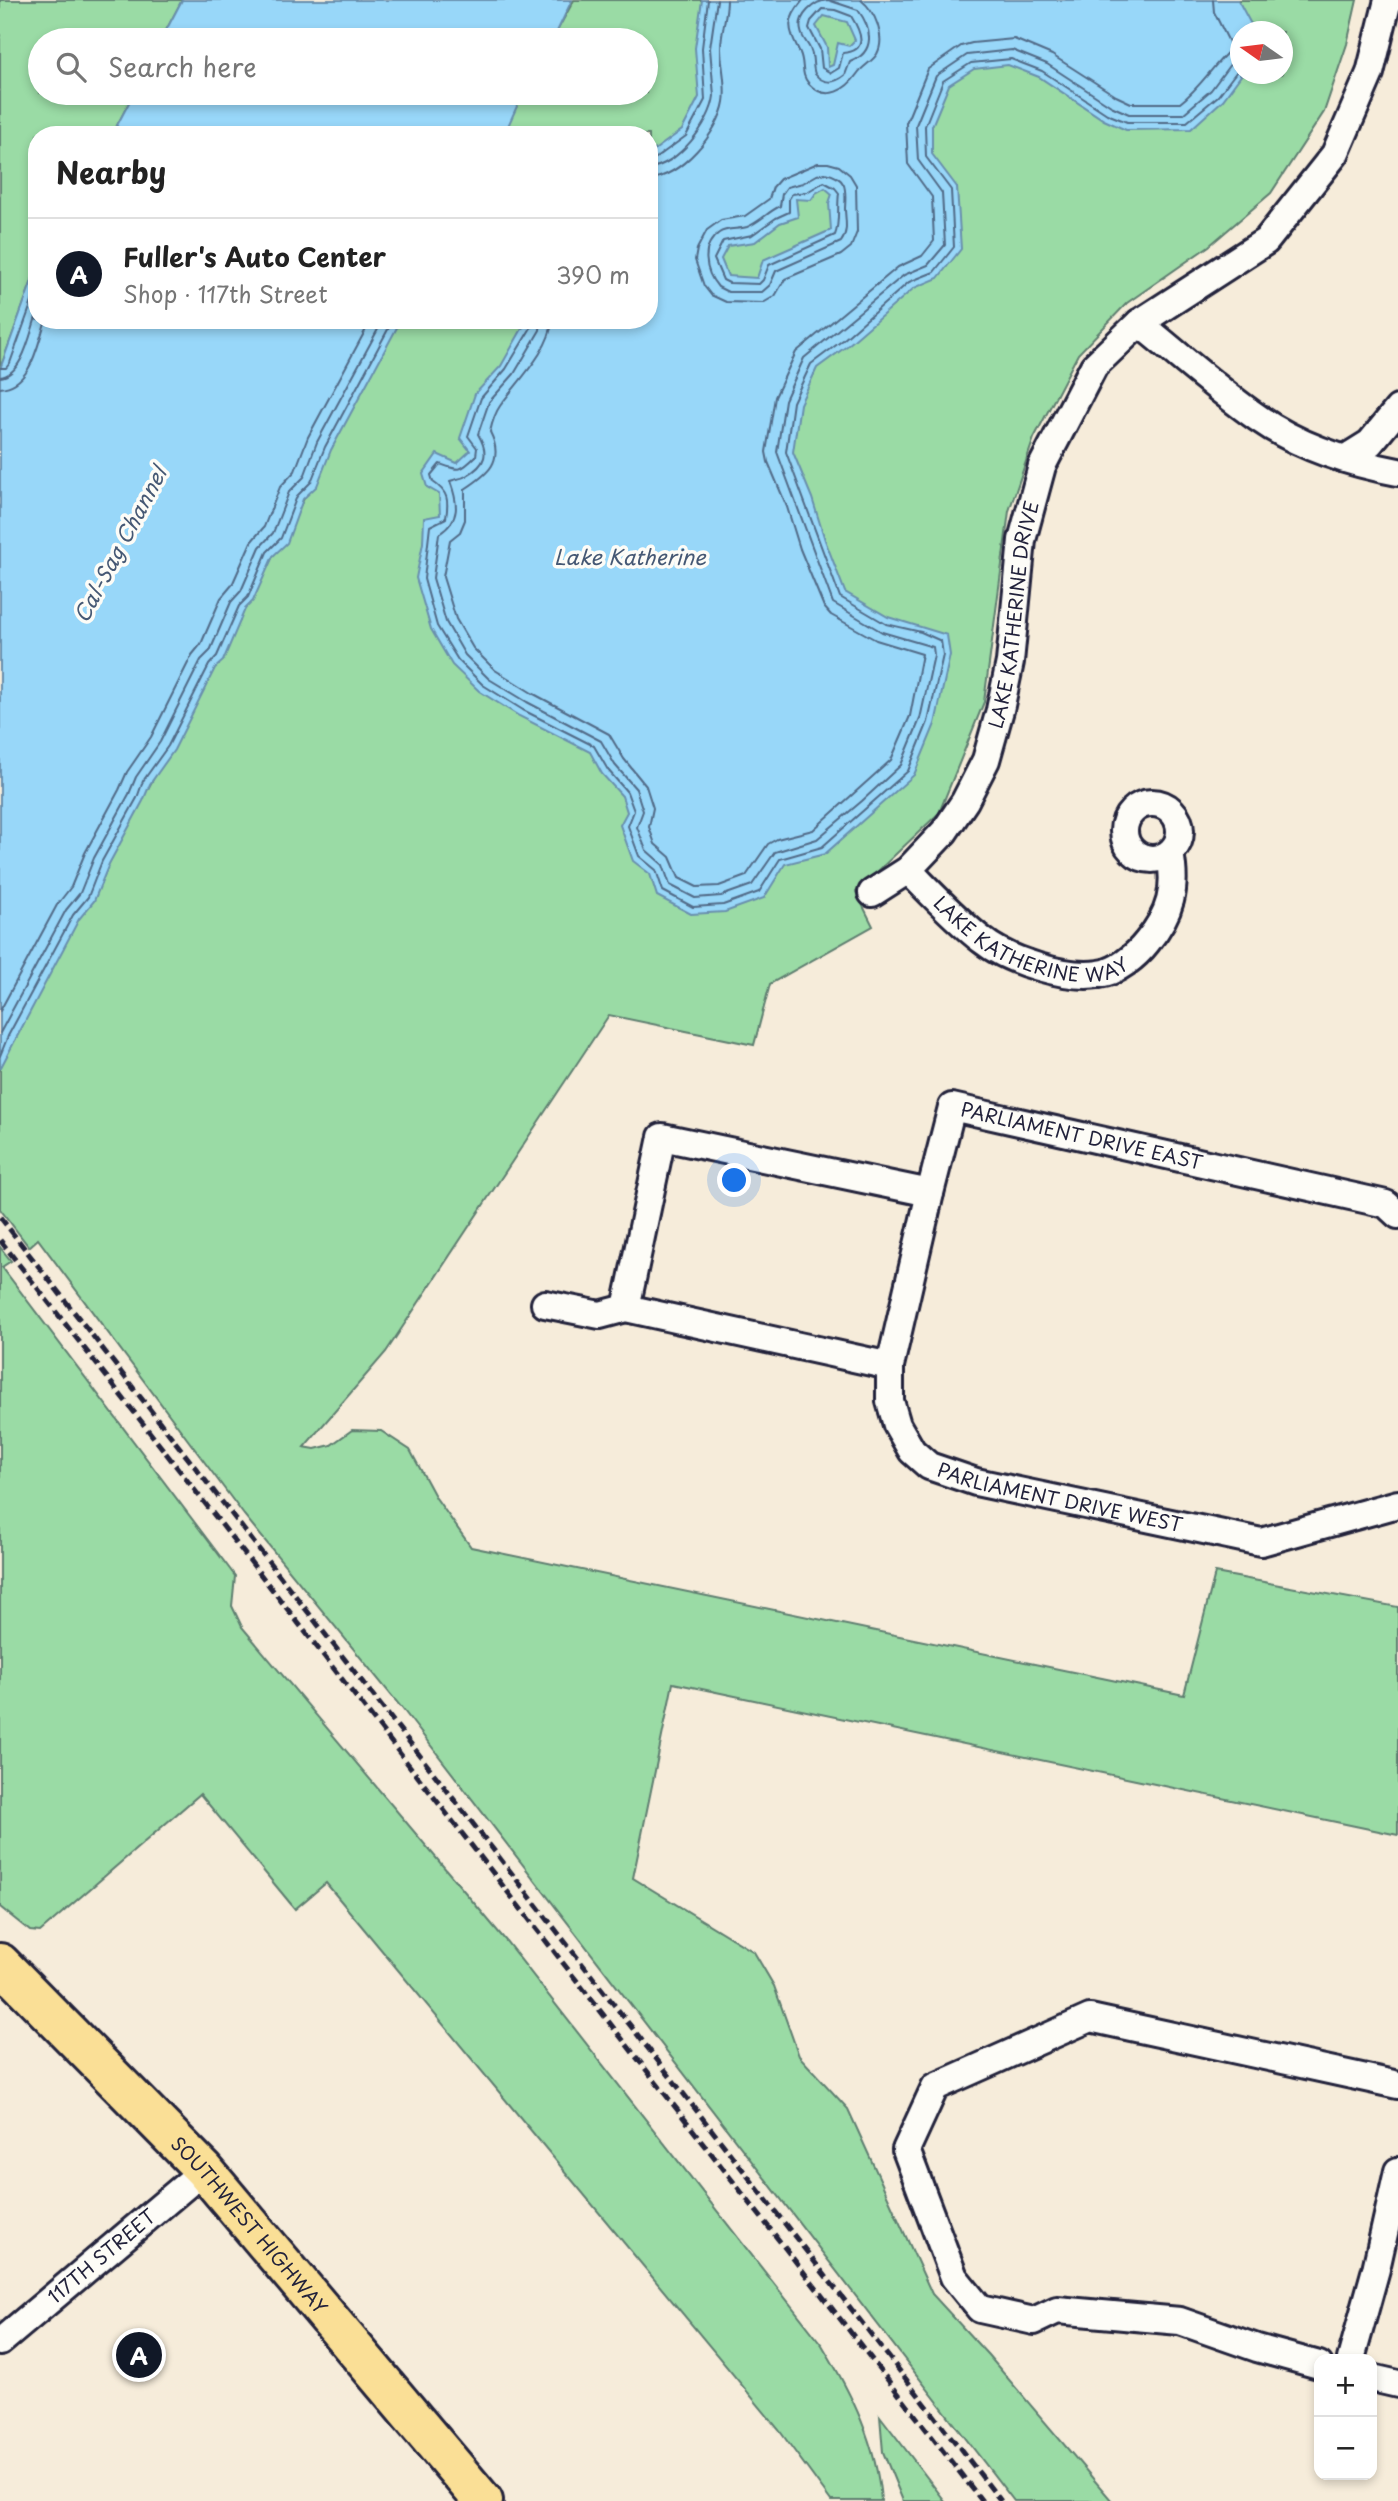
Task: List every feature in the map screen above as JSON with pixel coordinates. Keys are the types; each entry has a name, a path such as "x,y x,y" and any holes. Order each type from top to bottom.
{"main road":[{"name":"SOUTHWEST HIGHWAY","path":"0,1963 204,2170 484,2501"}],"street":[{"name":"LAKE KATHERINE DRIVE","path":"872,893 908,870 944,832 965,801 986,760 1010,662 1022,540 1042,466 1094,366 1139,323 1266,241 1335,154 1370,73 1388,0"},
{"path":"1139,323 1259,419 1308,445 1371,467 1398,472"},
{"path":"1346,458 1370,443 1398,409"},
{"name":"LAKE KATHERINE WAY","path":"908,870 982,941 1000,952 1053,971 1100,974 1118,967 1140,950 1160,927 1169,909 1173,883 1170,853"},
{"name":"PARLIAMENT DRIVE EAST","path":"930,1193 952,1107 1386,1204 1398,1215"},
{"path":"626,1308 662,1136 930,1193"},
{"name":"PARLIAMENT DRIVE WEST","path":"930,1193 890,1366 890,1401 897,1425 912,1451 929,1466 976,1482 1261,1542 1398,1504"},
{"path":"545,1304 600,1315 626,1308 890,1366"},
{"path":"1314,2364 1257,2348 1180,2321 1057,2310 1034,2321 980,2309 954,2277 906,2150 934,2087 1090,2018 1398,2085"},
{"name":"117TH STREET","path":"0,2342 204,2170"},
{"path":"1352,2354 1376,2269 1398,2171"},
{"path":"1377,2379 1398,2384"}],"green space":[{"path":"0,0 182,0 167,28 28,28 28,105 128,105 117,126 28,126 28,292 0,369"},
{"path":"574,0 1357,0 1347,44 1324,112 1271,193 1209,246 1127,303 1078,354 1034,438 1009,511 984,702 939,813 856,892 873,926 770,984 754,1045 609,1015 386,1352 304,1447 315,1449 331,1445 352,1430 381,1431 410,1450 436,1498 471,1547 1184,1695 1215,1573 1398,1607 1398,1835 673,1683 633,1878 754,1952 774,1986 799,2056 848,2109 932,2294 988,2355 1112,2501 1014,2501 401,1707 244,1515 38,1239 29,1247 0,1209 0,1064 395,329 658,329 658,126 506,126 517,105 658,105 658,28 559,28"},
{"path":"0,1247 11,1261 2,1267 235,1576 232,1606 242,1627 506,1941 822,2345 861,2420 874,2459 881,2501 831,2501 779,2430 326,1883 295,1909 200,1794 40,1932 30,1931 0,1907"},
{"path":"880,2416 945,2501 903,2501 883,2452"}],"water":[{"path":"182,0 572,0 559,28 167,28"},
{"name":"Lake Katherine","path":"702,0 1238,0 1249,21 1230,21 1230,84 1235,84 1223,100 1191,129 1126,130 1104,120 1039,77 1008,65 974,69 949,85 932,126 932,154 957,187 961,249 938,278 914,288 847,346 817,368 800,404 793,452 845,592 888,617 947,635 950,655 935,724 914,775 825,854 785,864 764,898 725,912 691,914 657,896 650,874 633,861 620,825 627,812 622,796 602,774 590,752 519,716 479,691 452,665 431,629 416,578 423,543 424,518 440,515 439,494 427,487 423,474 437,454 457,463 470,451 460,438 475,394 501,366 522,329 658,329 658,147 682,130 699,97 695,48","holes":["824,16 847,22 855,40 849,46 838,43 833,65 828,67 827,47 816,26","825,188 832,194 829,203 831,230 763,260 757,278 728,276 721,259 728,246 755,242 780,223 798,217 796,199 811,200"]},
{"path":"128,105 518,105 508,126 117,126"},
{"name":"Cal-Sag Channel","path":"28,292 28,329 396,329 331,450 317,486 303,499 287,543 273,556 253,601 245,609 223,661 215,668 174,750 150,784 109,864 94,901 79,919 0,1069 0,369"}],"railway":[{"path":"0,1217 1001,2501"},
{"path":"0,1240 982,2501"}],"place":[{"name":"Fuller's Auto Center","path":"139,2355"}]}
